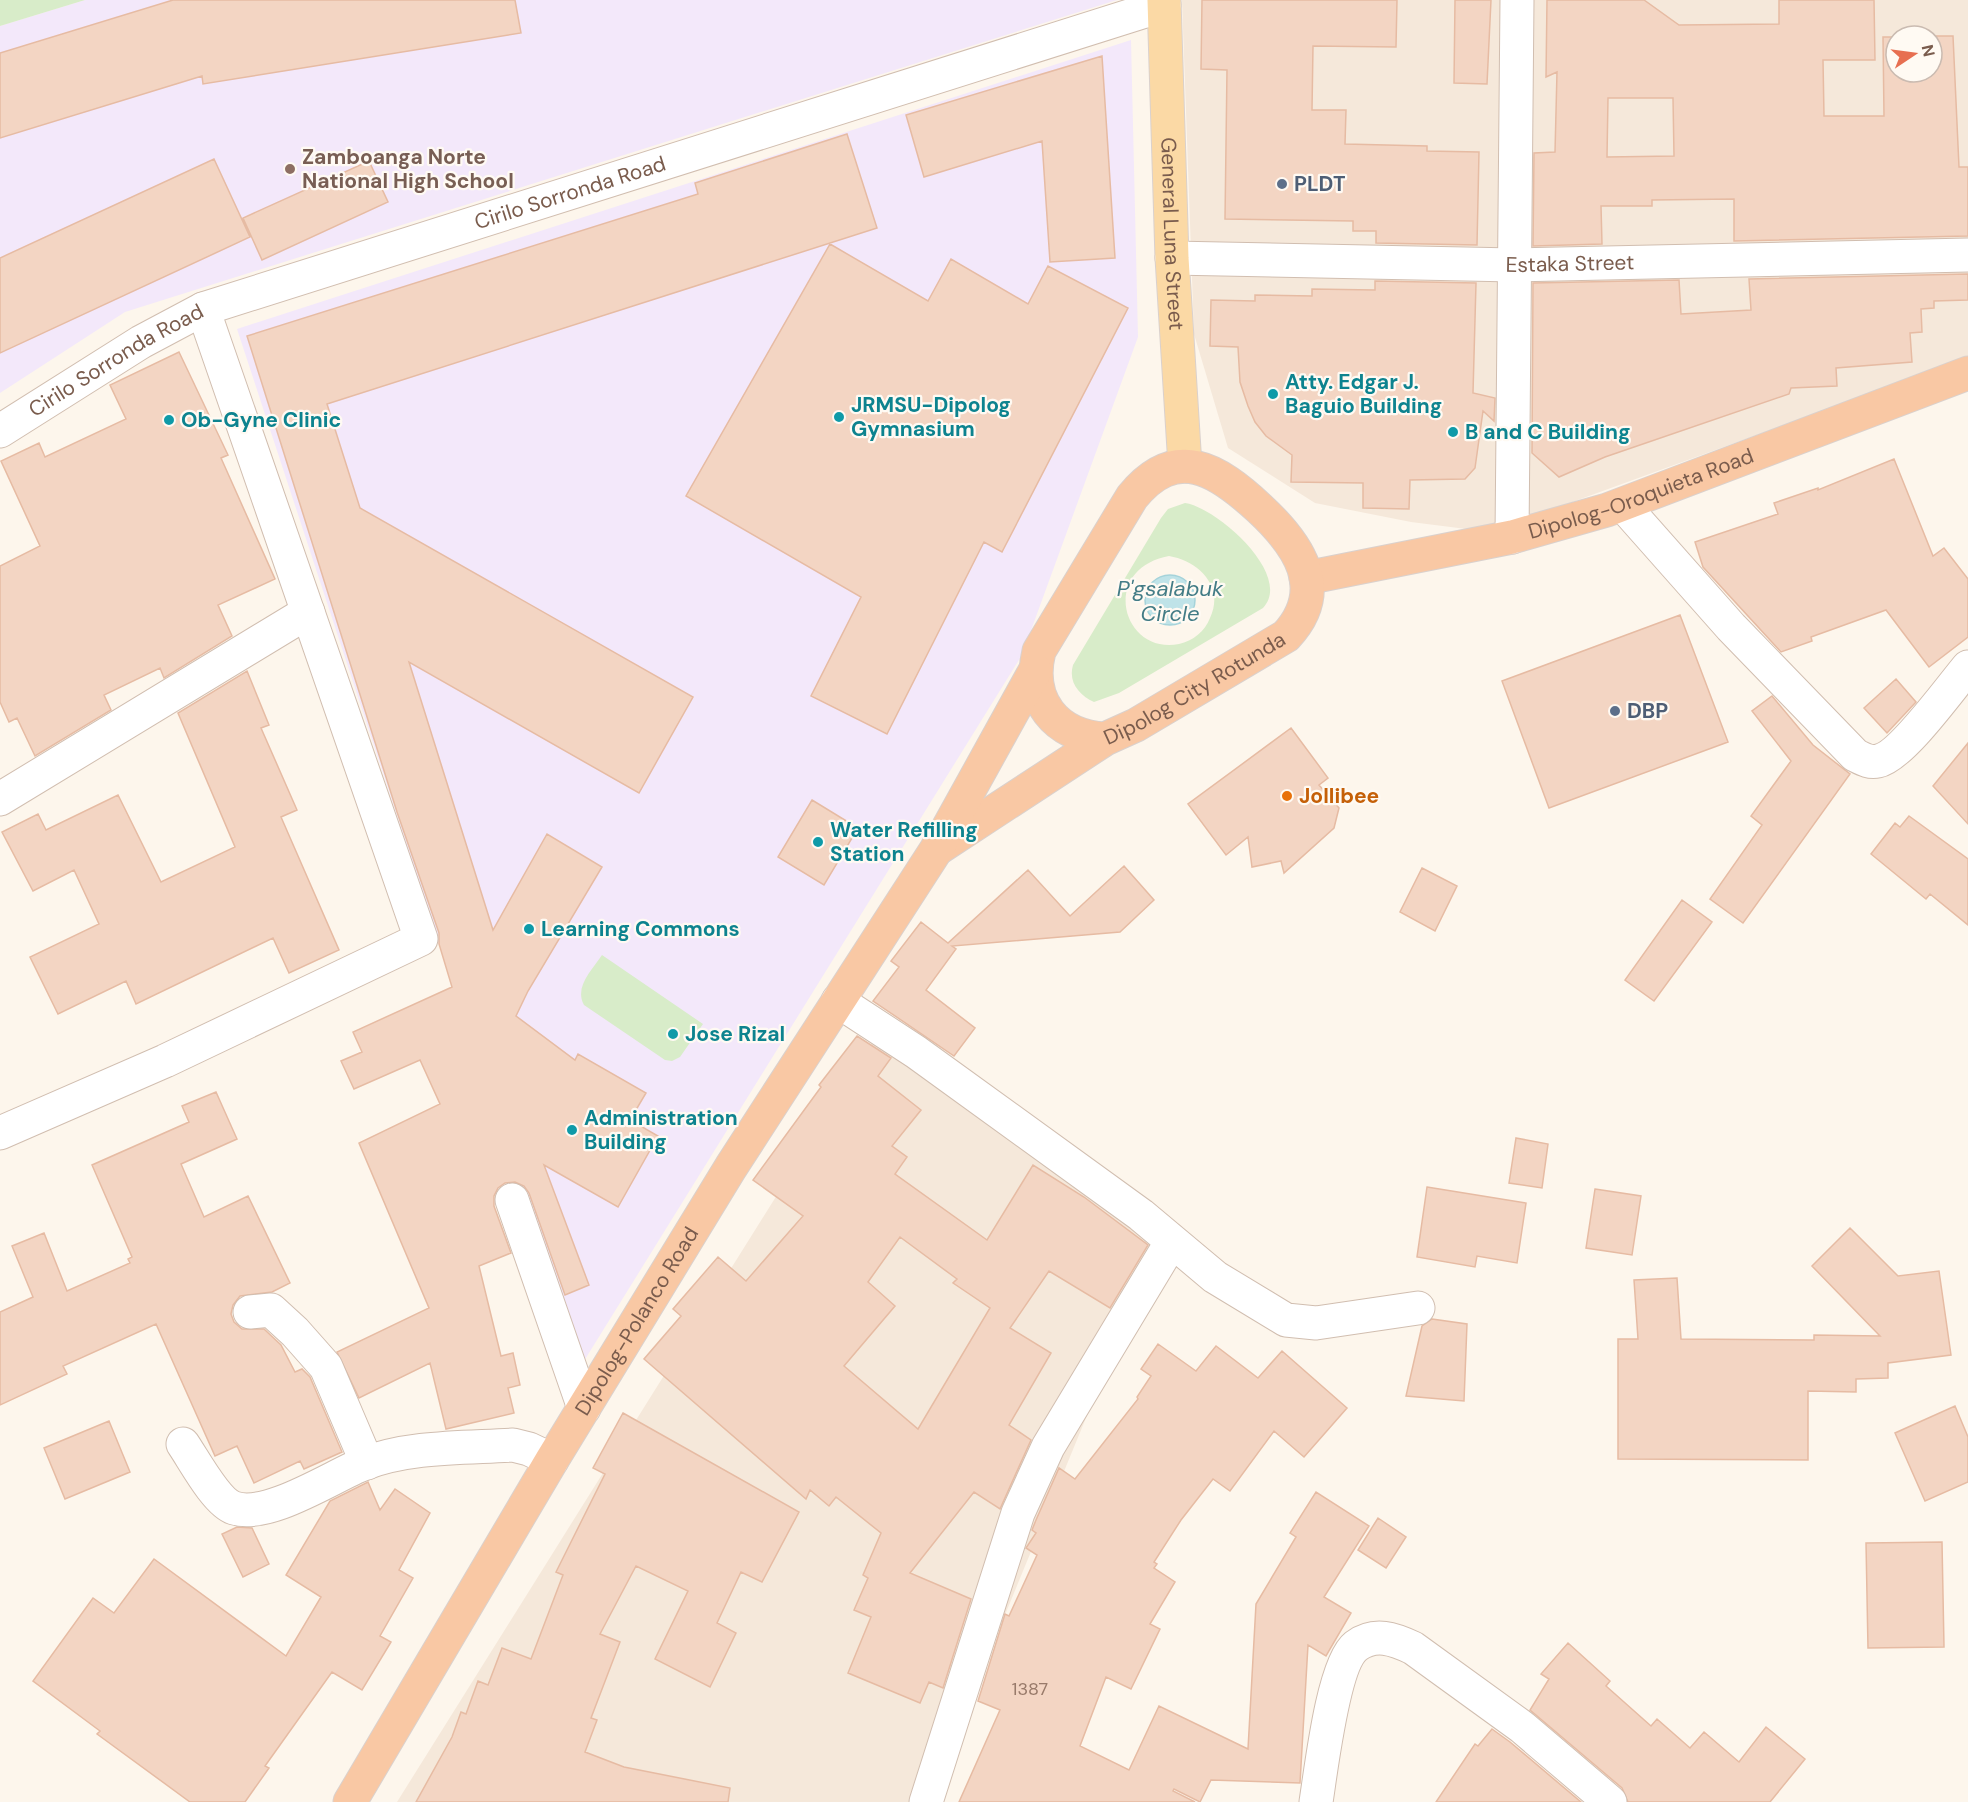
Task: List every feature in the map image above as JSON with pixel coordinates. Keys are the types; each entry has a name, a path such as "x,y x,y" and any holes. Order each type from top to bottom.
{"highway":[{"name":"Dipolog-Oroquieta Road","path":"1306,578 1512,537 1623,505 1968,373"},
{"name":"Dipolog City Rotunda","path":"1035,671 1038,693 1048,711 1067,729 1084,738 1105,740 1136,725 1286,636 1301,620 1307,599 1306,578 1298,551 1282,530 1230,481 1206,470 1185,466"},
{"path":"1035,671 1039,651 1132,496 1144,481 1165,469 1185,466"},
{"name":"Dipolog-Polanco Road","path":"350,1802 552,1460 731,1167 936,850 1035,671"},
{"path":"936,850 1105,740"}],"main road":[{"name":"General Luna Street","path":"1164,3 1172,258 1185,466"}],"street":[{"path":"1512,537 1517,0"},
{"name":"Cirilo Sorronda Road","path":"0,431 141,342 203,309 1164,3"},
{"name":"Estaka Street","path":"1172,258 1514,265 1968,255"},
{"path":"0,1133 165,1060 421,939 203,309"},
{"path":"1623,505 1731,627 1856,755 1866,761 1877,761 1897,751 1968,667"},
{"path":"0,800 308,612"},
{"path":"838,1001 916,1052 1141,1215 1215,1277 1286,1320 1316,1323 1418,1308"},
{"path":"512,1200 584,1408"},
{"path":"926,1802 1018,1513 1033,1477 1079,1393 1166,1251 1169,1239"},
{"path":"250,1312 272,1310 326,1367 367,1463"},
{"path":"183,1444 222,1501 234,1508 268,1507 367,1463 408,1452 513,1445 529,1449 552,1460"},
{"path":"1316,1802 1327,1728 1347,1657 1357,1646 1376,1638 1393,1639 1413,1648 1522,1726 1610,1802"}],"shaded area":[{"name":"Zamboanga Norte National High School","path":"85,0 1117,0 125,312 0,393 0,26"},
{"path":"1182,0 1968,0 1968,358 1490,532 1411,522 1315,503 1228,448 1194,334"},
{"path":"1131,40 1138,337 1022,655 579,1369 237,329"},
{"path":"874,1040 1160,1238 928,1802 397,1802"}],"green space":[{"path":"0,0 85,0 0,26"},
{"path":"1185,503 1199,507 1231,529 1260,561 1268,578 1270,594 1263,608 1119,693 1094,702 1079,692 1073,682 1073,665 1168,509","holes":["1169,556 1199,569 1206,577 1214,596 1214,606 1205,627 1194,638 1179,644 1159,644 1144,637 1132,624 1126,609 1126,592 1133,577 1147,564"]},
{"path":"602,955 703,1024 680,1057 672,1061 665,1060 584,1005 581,998 583,985"}],"water":[{"name":"P'gsalabuk Circle","path":"1170,575 1179,577 1190,586 1195,600 1193,609 1184,620 1170,625 1161,623 1150,614 1145,600 1147,591 1156,580"}],"building":[{"path":"173,0 515,0 521,33 203,84 202,76 0,138 0,53"},
{"path":"1202,0 1397,0 1396,47 1313,46 1312,110 1346,110 1345,144 1427,146 1427,151 1479,152 1477,245 1376,243 1376,231 1353,231 1353,221 1225,219 1227,70 1201,69"},
{"path":"1455,0 1491,0 1487,84 1454,83"},
{"path":"1547,0 1644,0 1679,25 1779,24 1779,0 1874,0 1875,60 1823,60 1824,116 1884,116 1883,37 1884,84 1944,84 1944,36 1953,36 1959,167 1968,167 1968,236 1734,241 1734,199 1652,200 1652,206 1601,206 1602,244 1533,246 1534,153 1555,152 1557,72 1546,77","holes":["1608,98 1673,98 1674,156 1607,157"]},
{"path":"1102,56 1115,258 1050,262 1042,141 924,177 906,115"},
{"path":"847,134 877,228 327,404 360,508 693,697 639,793 409,662 493,930 547,834 602,867 528,991 516,1016 575,1060 578,1054 646,1093 630,1120 658,1136 618,1207 544,1165 589,1285 565,1295 529,1193 524,1186 515,1182 505,1183 498,1188 494,1196 494,1206 511,1253 479,1266 501,1356 513,1353 520,1385 508,1388 514,1413 446,1429 430,1363 359,1398 337,1352 429,1308 359,1143 440,1104 420,1060 354,1089 341,1061 362,1052 353,1032 452,987 439,944 439,933 397,812 247,336 698,194 695,183"},
{"path":"214,159 250,237 0,353 0,258"},
{"path":"369,161 388,202 262,260 243,218"},
{"path":"830,244 928,301 951,259 1028,304 1048,266 1128,308 1002,552 984,542 887,734 811,696 861,597 686,496"},
{"path":"1968,274 1968,300 1934,301 1934,308 1921,309 1922,332 1910,333 1912,362 1836,368 1837,386 1791,388 1789,394 1605,457 1559,477 1532,453 1533,283 1679,280 1681,314 1751,310 1749,279"},
{"path":"1375,281 1476,283 1473,393 1495,398 1494,421 1483,411 1475,468 1465,479 1410,480 1409,509 1363,508 1363,483 1291,482 1292,455 1266,436 1255,422 1248,406 1240,382 1238,347 1210,346 1211,300 1255,301 1255,295 1312,296 1312,289 1375,290"},
{"path":"179,352 228,455 221,458 275,579 218,605 232,636 164,678 160,668 104,695 111,710 35,756 17,718 9,722 0,702 0,566 40,546 1,461 39,443 45,457 126,419 110,385"},
{"path":"1894,459 1933,556 1944,548 1968,579 1968,637 1929,667 1886,610 1811,637 1812,641 1781,652 1703,567 1695,542 1778,514 1774,503 1818,488 1818,490"},
{"name":"DBP","path":"1680,615 1728,742 1549,808 1502,681"},
{"path":"247,671 269,725 261,728 297,810 281,817 339,950 289,973 273,938 136,1004 126,981 58,1014 30,957 99,924 74,870 33,891 2,832 38,814 46,830 118,795 161,882 235,847 178,713"},
{"path":"1896,679 1916,702 1887,733 1864,708"},
{"path":"1772,696 1813,745 1850,774 1743,923 1710,899 1762,825 1751,816 1791,761 1752,711"},
{"path":"1291,728 1328,778 1319,785 1339,808 1334,828 1284,873 1281,861 1252,867 1248,837 1226,855 1188,804"},
{"path":"1968,743 1968,824 1933,786"},
{"name":"Water Refilling Station","path":"812,800 858,828 824,885 778,857"},
{"path":"1909,816 1968,859 1968,925 1930,894 1926,899 1871,854 1895,823 1900,827"},
{"path":"1124,866 1154,900 1120,932 952,946 956,949 926,990 975,1028 954,1056 873,1001 899,967 891,961 921,922 948,943 1028,870 1070,916"},
{"path":"1422,868 1457,886 1435,931 1400,912"},
{"path":"1682,900 1712,922 1654,1001 1625,980"},
{"path":"857,1036 891,1058 878,1076 921,1110 892,1146 907,1157 895,1174 987,1240 1033,1165 1084,1197 1148,1245 1110,1308 1049,1271 1010,1328 1051,1353 1009,1425 1031,1440 1000,1509 974,1492 910,1573 971,1599 943,1688 929,1682 920,1703 848,1673 871,1617 854,1610 868,1578 863,1575 881,1533 836,1497 829,1506 810,1490 806,1499 644,1359 681,1316 673,1309 718,1257 746,1281 803,1216 753,1180 821,1087 819,1085","holes":["900,1237 957,1279 953,1283 990,1308 918,1429 844,1366 895,1306 868,1282"]},
{"path":"216,1092 237,1139 181,1164 204,1217 248,1196 290,1283 272,1292 240,1296 233,1305 231,1314 234,1322 242,1329 264,1329 281,1345 295,1372 302,1369 310,1377 342,1452 304,1469 300,1461 254,1483 237,1446 215,1456 156,1324 63,1366 67,1374 0,1405 0,1312 33,1297 12,1246 44,1233 67,1291 130,1263 128,1259 132,1257 92,1165 189,1122 182,1106"},
{"path":"1516,1138 1548,1144 1542,1188 1509,1183"},
{"path":"1427,1187 1526,1203 1517,1263 1477,1256 1475,1267 1417,1257"},
{"path":"1595,1189 1641,1196 1632,1255 1586,1248"},
{"path":"1850,1228 1898,1276 1939,1271 1951,1355 1888,1363 1888,1378 1856,1379 1856,1392 1808,1391 1808,1460 1618,1459 1618,1339 1638,1339 1634,1280 1677,1278 1681,1339 1814,1340 1814,1335 1880,1336 1812,1266"},
{"path":"1432,1319 1467,1324 1464,1401 1406,1396 1422,1326"},
{"path":"1158,1344 1196,1371 1216,1346 1258,1378 1282,1351 1347,1408 1304,1457 1274,1431 1230,1491 1213,1479 1181,1520 1154,1562 1157,1564 1154,1568 1175,1582 1150,1624 1160,1629 1131,1689 1106,1677 1080,1746 1129,1770 1159,1706 1248,1749 1256,1604 1296,1537 1290,1533 1316,1492 1369,1526 1324,1597 1351,1613 1326,1656 1308,1645 1300,1783 1211,1780 1200,1802 1174,1789 1173,1791 1195,1802 959,1802 1000,1710 978,1701 1005,1614 1009,1616 1037,1555 1026,1548 1036,1533 1032,1530 1036,1520 1059,1468 1075,1479 1138,1399 1137,1397 1151,1376 1141,1369"},
{"path":"1955,1406 1968,1437 1968,1482 1925,1501 1895,1433"},
{"path":"623,1413 799,1512 762,1582 741,1572 717,1623 736,1633 710,1687 655,1659 688,1591 636,1566 600,1634 620,1642 591,1718 597,1720 585,1752 624,1767 730,1788 728,1802 416,1802 452,1737 461,1712 466,1714 478,1681 488,1685 502,1648 531,1659 563,1575 556,1572 605,1474 593,1468"},
{"path":"109,1421 130,1472 65,1499 44,1448"},
{"path":"368,1482 380,1510 395,1489 430,1513 399,1570 413,1578 380,1636 391,1642 362,1690 332,1672 265,1766 269,1768 245,1802 190,1802 97,1734 100,1731 33,1681 93,1598 114,1613 154,1559 286,1656 321,1597 286,1575 330,1501"},
{"path":"1378,1518 1406,1537 1386,1568 1358,1550"},
{"path":"237,1527 252,1528 269,1564 243,1577 222,1534"},
{"path":"1942,1542 1944,1647 1868,1648 1866,1543"},
{"path":"1568,1643 1610,1681 1606,1686 1651,1726 1657,1719 1690,1748 1704,1732 1739,1762 1766,1727 1805,1759 1770,1802 1628,1802 1622,1788 1530,1710 1549,1679 1541,1674"},
{"path":"1492,1729 1581,1802 1436,1802 1475,1744 1478,1746"}],"place":[{"name":"Zamboanga Norte National High School","path":"290,169"},
{"name":"PLDT","path":"1282,184"},
{"name":"Atty. Edgar J. Baguio Building","path":"1273,394"},
{"name":"JRMSU-Dipolog Gymnasium","path":"839,417"},
{"name":"Ob-Gyne Clinic","path":"169,420"},
{"name":"B and C Building","path":"1453,432"},
{"name":"DBP","path":"1615,711"},
{"name":"Jollibee","path":"1287,796"},
{"name":"Water Refilling Station","path":"818,842"},
{"name":"Learning Commons","path":"529,929"},
{"name":"Jose Rizal","path":"673,1034"},
{"name":"Administration Building","path":"572,1130"}]}
